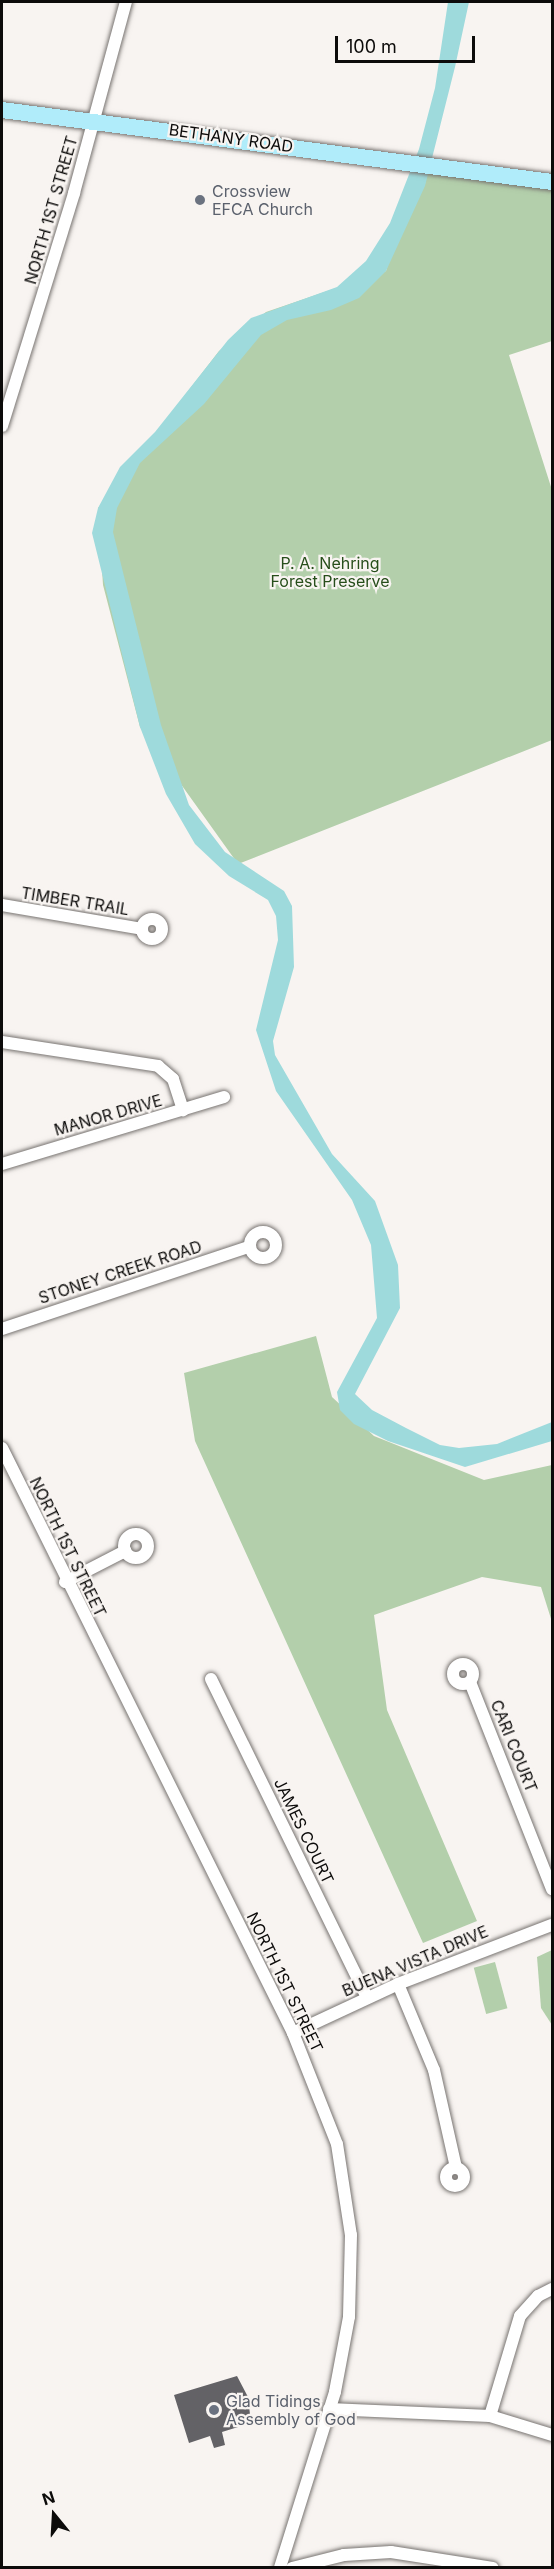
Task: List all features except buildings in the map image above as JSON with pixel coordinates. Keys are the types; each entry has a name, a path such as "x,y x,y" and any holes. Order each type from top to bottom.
{"main road":[{"name":"BETHANY ROAD","path":"2,110 552,182"}],"street":[{"name":"NORTH 1ST STREET","path":"2,426 126,2"},
{"name":"TIMBER TRAIL","path":"2,906 142,929"},
{"path":"2,1042 158,1066 173,1079 183,1110"},
{"name":"MANOR DRIVE","path":"2,1164 224,1097"},
{"name":"STONEY CREEK ROAD","path":"2,1329 249,1247"},
{"name":"NORTH 1ST STREET","path":"2,1448 65,1582 293,2033 333,2132 350,2224 349,2317 329,2409 280,2568"},
{"path":"65,1582 125,1551"},
{"name":"JAMES COURT","path":"211,1679 367,1998"},
{"name":"CARI COURT","path":"470,1682 552,1889"},
{"name":"BUENA VISTA DRIVE","path":"293,2033 398,1984 552,1925"},
{"path":"398,1984 434,2070 456,2168"},
{"path":"489,2416 520,2316 552,2289"},
{"path":"329,2409 489,2416 552,2435"},
{"path":"292,2568 344,2555 391,2552 493,2568"}],"green space":[{"name":"P. A. Nehring Forest Preserve","path":"418,164 552,182 552,341 509,355 552,490 552,740 238,864 140,727 103,585 98,508 219,351 266,312 386,271"},
{"path":"316,1336 332,1397 374,1436 484,1480 552,1465 552,1622 541,1587 482,1577 374,1615 387,1710 477,1921 423,1943 195,1441 184,1373"},
{"path":"552,1950 552,2025 541,2008 537,1957"},
{"path":"495,1962 507,2008 486,2014 474,1968"}],"water":[{"path":"448,2 469,2 455,67 425,186 386,271 359,298 331,310 287,320 261,335 204,404 140,463 117,508 113,532 161,725 189,805 225,852 284,891 292,906 294,967 273,1041 275,1055 332,1154 375,1201 398,1265 400,1308 355,1394 372,1410 406,1428 440,1445 459,1448 497,1444 552,1422 552,1441 465,1467 388,1441 354,1424 340,1410 337,1392 377,1318 371,1245 352,1200 276,1091 256,1030 278,940 276,916 268,900 229,876 195,844 166,794 140,727 92,533 98,508 120,467 155,432 228,340 251,318 337,287 366,261 390,223 419,149 435,88"}],"place":[{"name":"Crossview EFCA Church","path":"200,200"},
{"name":"Glad Tidings Assembly of God","path":"214,2410"}]}
